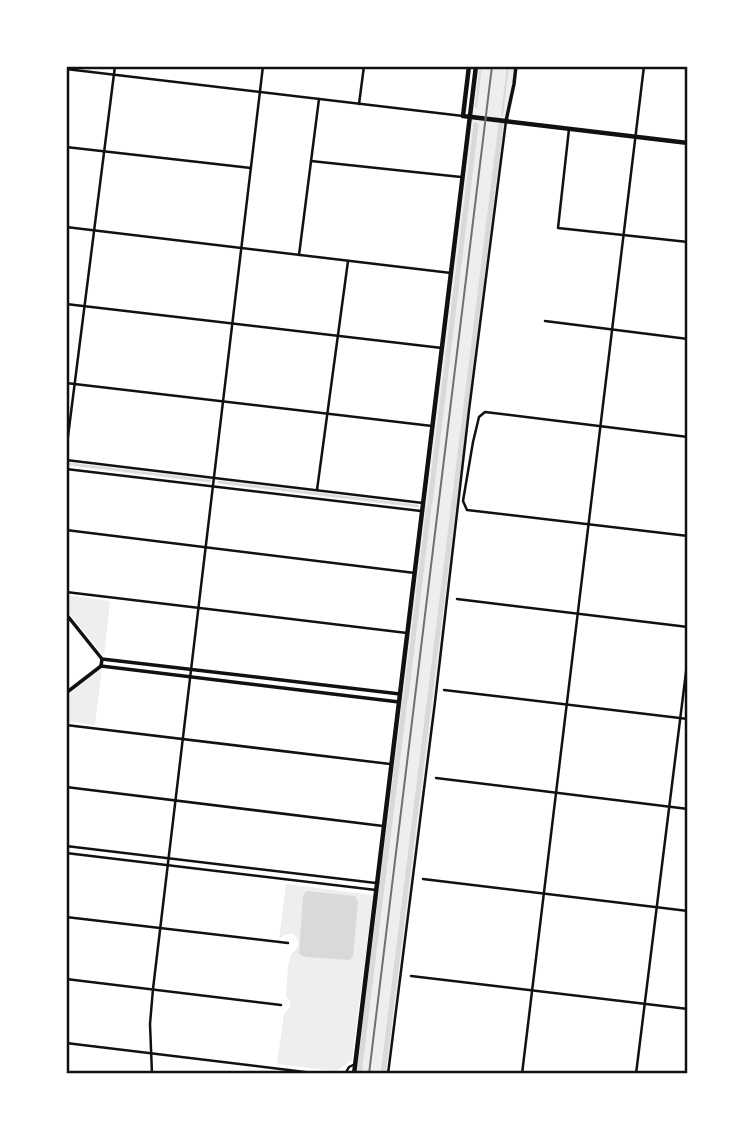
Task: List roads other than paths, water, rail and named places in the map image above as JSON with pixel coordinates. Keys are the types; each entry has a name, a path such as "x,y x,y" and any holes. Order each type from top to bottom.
{"main road":[{"path":"469,66 463,116 688,143"},
{"path":"354,1073 476,66"}],"street":[{"path":"66,452 115,66"},
{"path":"152,1073 150,1024 153,989 263,66"},
{"path":"359,104 364,66"},
{"path":"388,1073 504,128 516,66"},
{"path":"522,1073 644,66"},
{"path":"66,69 463,116"},
{"path":"299,255 319,99"},
{"path":"569,129 558,228 688,242"},
{"path":"66,147 251,168"},
{"path":"311,161 463,177"},
{"path":"66,227 451,273"},
{"path":"317,490 348,261"},
{"path":"66,304 442,348"},
{"path":"545,321 688,339"},
{"path":"66,383 432,426"},
{"path":"688,437 485,412 479,417 473,442 464,501 467,510 688,536"},
{"path":"66,460 423,503"},
{"path":"66,469 422,512"},
{"path":"66,530 415,573"},
{"path":"66,592 407,633"},
{"path":"457,599 688,627"},
{"path":"66,614 102,659 400,695"},
{"path":"636,1073 688,656"},
{"path":"66,693 101,666 102,659"},
{"path":"101,666 399,702"},
{"path":"444,690 688,719"},
{"path":"66,725 391,764"},
{"path":"436,778 688,809"},
{"path":"66,787 384,826"},
{"path":"66,846 377,883"},
{"path":"66,853 376,890"},
{"path":"423,879 688,911"},
{"path":"66,917 288,943"},
{"path":"411,976 688,1009"},
{"path":"66,979 281,1005"},
{"path":"66,1043 321,1073"},
{"path":"344,1073 355,1064"}],"waterway":[{"path":"476,107 481,66"},
{"path":"502,115 508,66"},
{"path":"383,1074 501,124"},
{"path":"430,503 476,125"},
{"path":"70,464 210,481"},
{"path":"219,482 418,506"},
{"path":"406,697 429,507"},
{"path":"359,1074 405,700"}],"railway":[{"path":"369,1074 492,66"}]}
